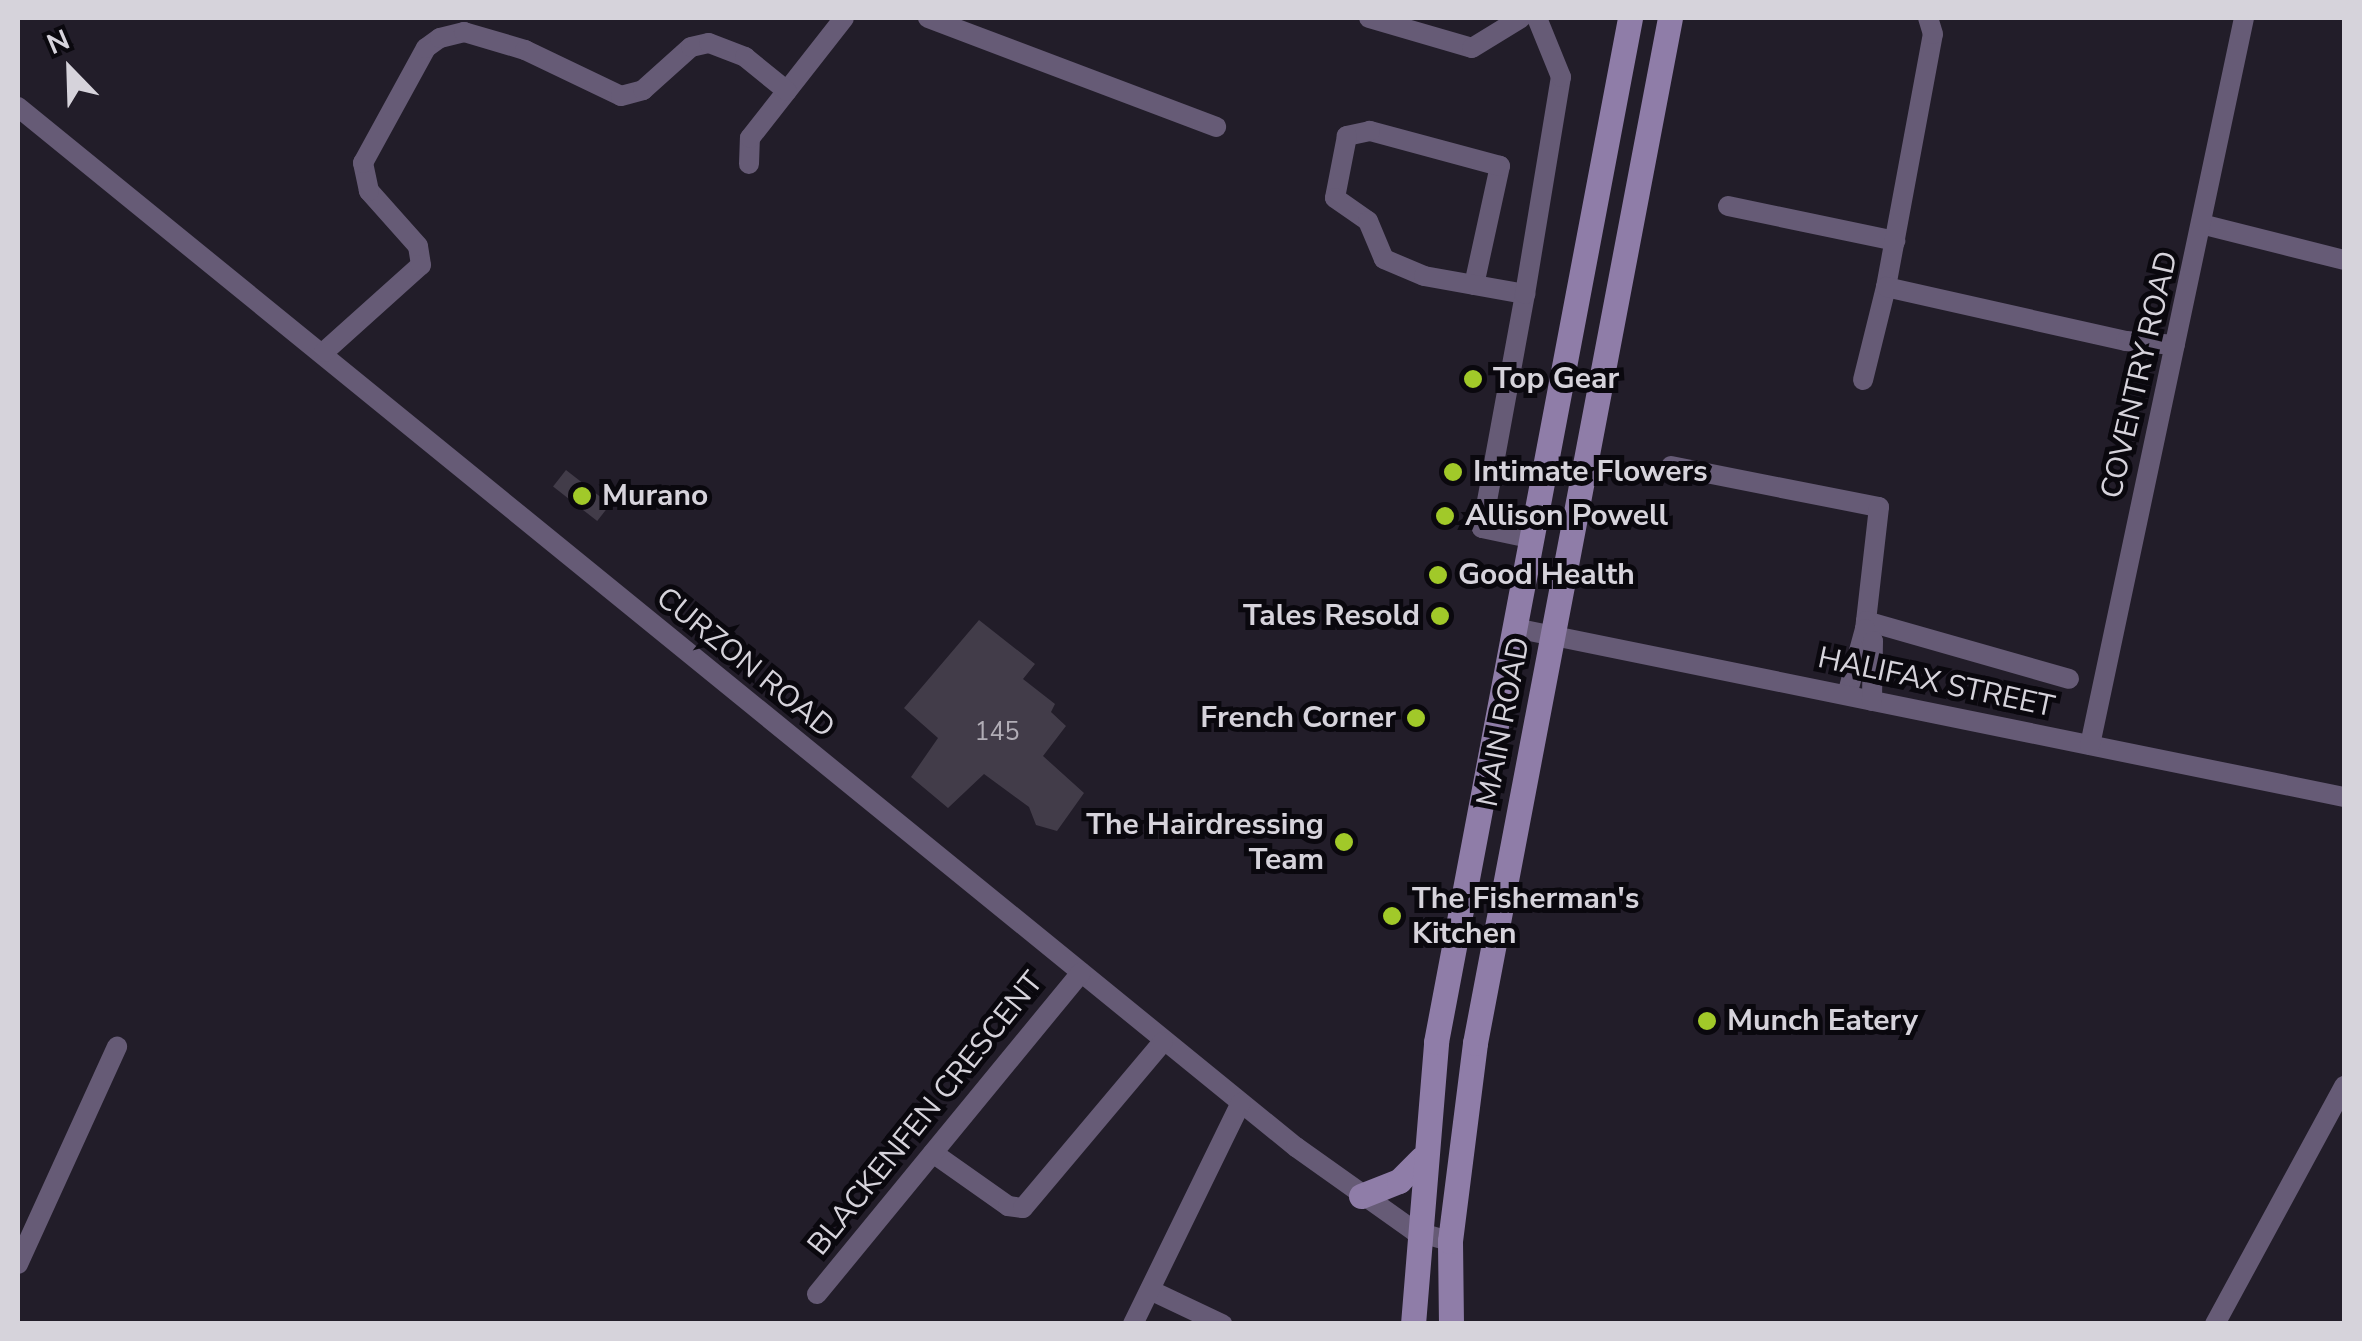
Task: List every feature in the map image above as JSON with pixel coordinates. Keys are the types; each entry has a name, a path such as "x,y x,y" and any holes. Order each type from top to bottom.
{"main road":[{"name":"MAIN ROAD","path":"1413,1324 1414,1232 1421,1159 1455,926 1630,18"},
{"name":"MAIN ROAD","path":"1451,1324 1450,1240 1475,1043 1670,18"},
{"path":"1361,1196 1399,1182 1421,1159"}],"street":[{"path":"750,164 750,138 844,18"},
{"path":"928,18 1216,127"},
{"path":"1369,18 1472,48 1521,18"},
{"path":"1530,538 1482,528 1561,77 1537,18"},
{"path":"1863,380 1886,287 1932,34 1928,18"},
{"name":"COVENTRY ROAD","path":"2090,745 2175,345 2205,225 2244,18"},
{"path":"324,352 420,266 418,246 369,191 364,163 426,48 440,38 464,32 510,45 622,96 709,43 745,57 787,92"},
{"name":"CURZON ROAD","path":"18,107 324,352 1162,1042 1361,1196 1414,1232 1450,1240"},
{"path":"1474,285 1500,166 1370,132 1348,136 1335,198 1368,221 1381,256 1424,276 1474,285 1525,294"},
{"path":"1728,206 1894,241"},
{"path":"2205,225 2344,260"},
{"path":"1886,287 2126,342 2175,345"},
{"path":"1671,466 1879,507 1866,625 1847,696"},
{"path":"1866,625 2069,679"},
{"path":"1866,625 1872,641 1872,701"},
{"name":"HALIFAX STREET","path":"1515,628 2344,798"},
{"name":"BLACKENFEN CRESCENT","path":"818,1294 1082,973"},
{"path":"934,1153 1008,1206 1023,1208 1162,1042"},
{"path":"18,1264 117,1047"},
{"path":"2215,1324 2344,1086"},
{"path":"1133,1324 1203,1171 1201,1159 1236,1099"},
{"path":"1150,1290 1222,1324"}],"building":[{"name":"Murano","path":"566,470 610,504 597,521 553,487"},
{"path":"979,620 1035,664 1023,679 1055,704 1051,712 1066,726 1043,756 1084,793 1057,831 1036,825 1029,807 984,774 948,808 911,777 938,738 904,708"}],"place":[{"name":"Top Gear","path":"1473,379"},
{"name":"Intimate Flowers","path":"1453,472"},
{"name":"Murano","path":"582,496"},
{"name":"Allison Powell","path":"1445,516"},
{"name":"Good Health","path":"1438,575"},
{"name":"Tales Resold","path":"1440,616"},
{"name":"French Corner","path":"1416,718"},
{"name":"The Hairdressing Team","path":"1344,842"},
{"name":"The Fisherman's Kitchen","path":"1392,916"},
{"name":"Munch Eatery","path":"1707,1021"}]}
